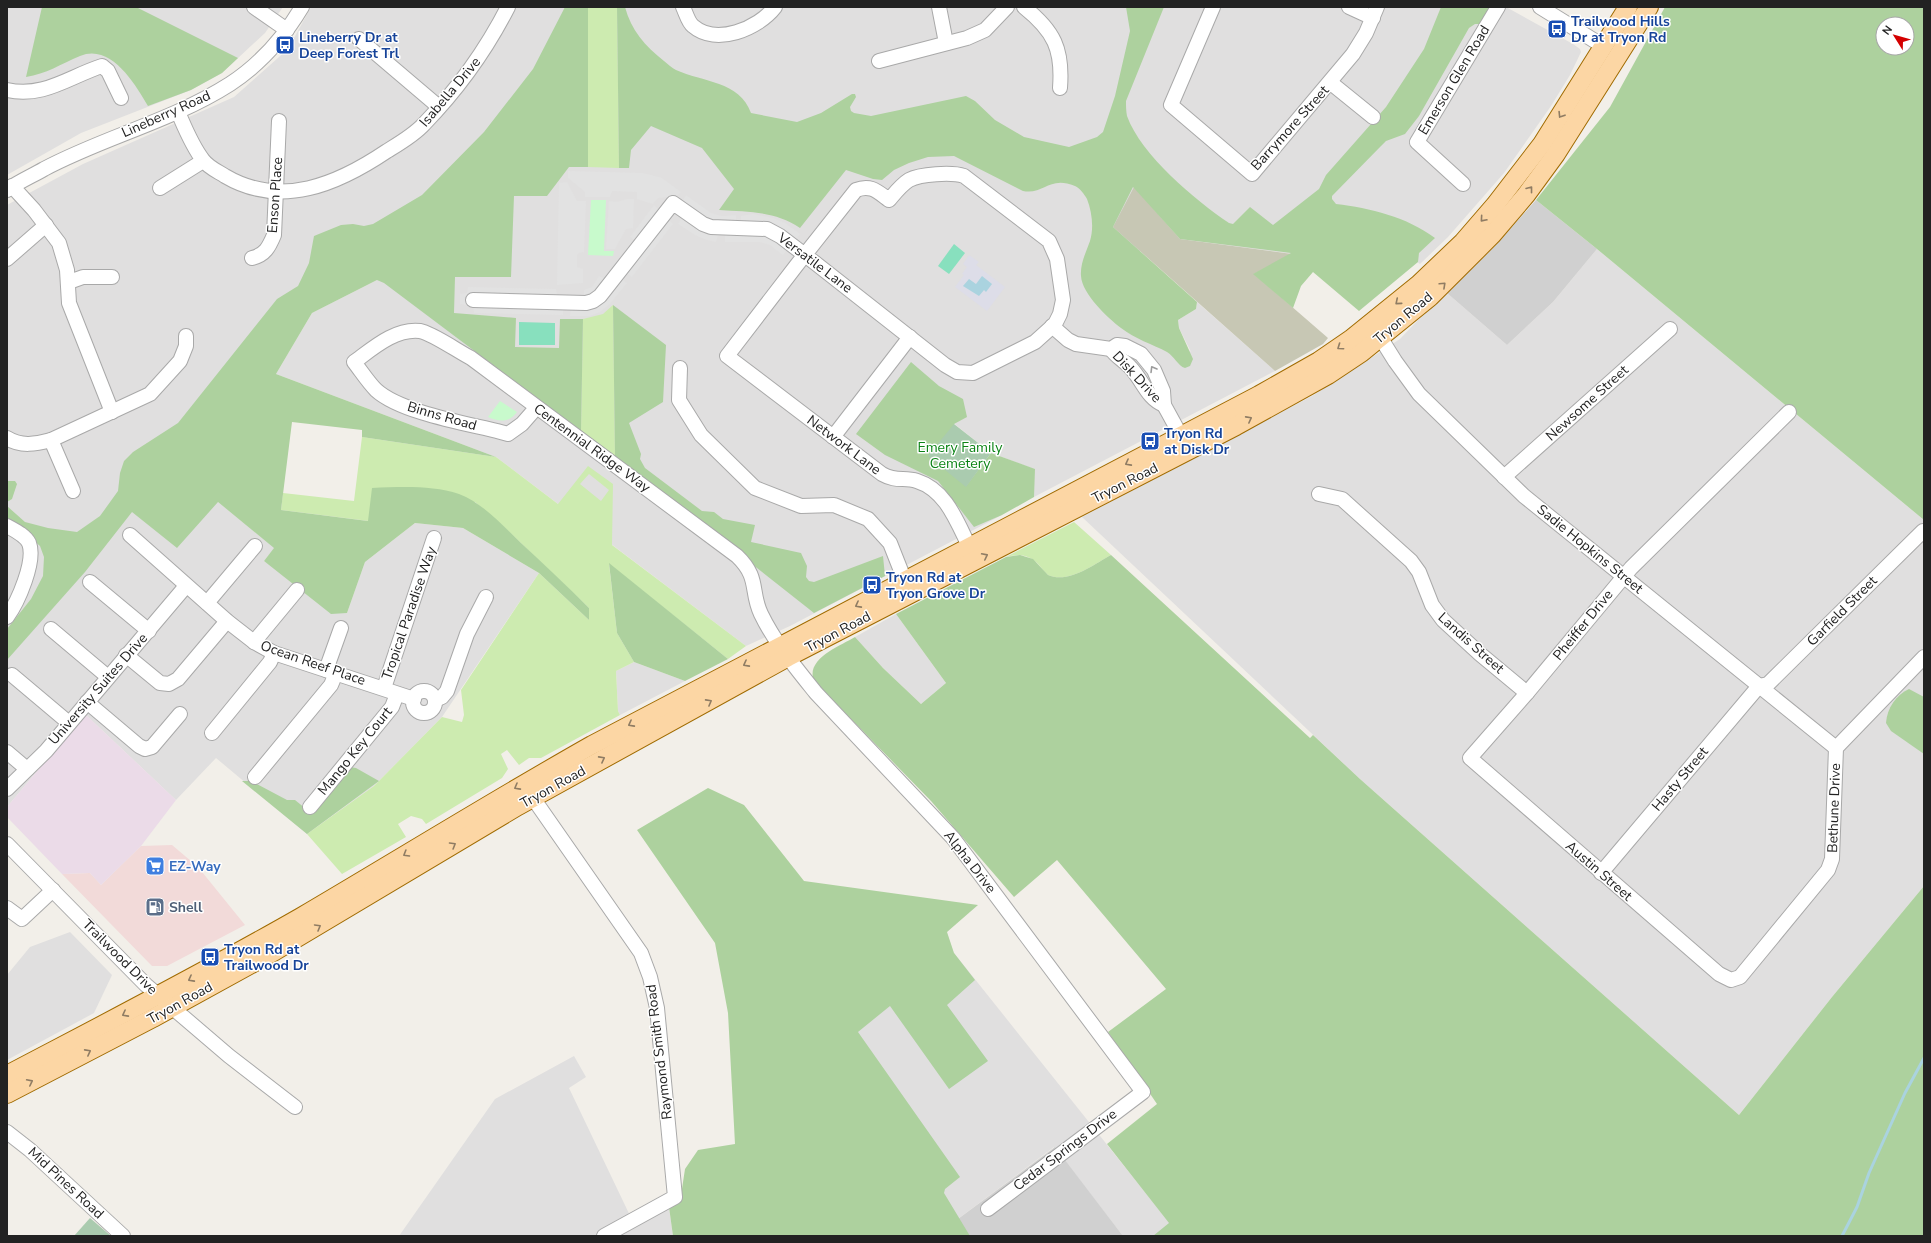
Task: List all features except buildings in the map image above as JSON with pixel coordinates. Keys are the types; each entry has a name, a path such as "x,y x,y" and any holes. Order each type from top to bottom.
{"main road":[{"name":"Tryon Road","path":"7,1075 159,996 301,917 510,791 603,739 784,652 1267,410 1328,375 1376,331 1495,205 1542,144 1628,7"},
{"name":"Tryon Road","path":"7,1094 174,1007 311,931 533,798 905,581 969,546 1181,436 1376,331 1430,297 1475,254 1526,195 1566,138 1648,7"},
{"path":"1566,138 1580,105 1604,66 1607,56 1603,46"}],"street":[{"path":"254,7 287,30"},
{"name":"Lineberry Road","path":"9,188 86,148 178,112 230,84 258,62 287,30 302,7"},
{"name":"Isabella Drive","path":"178,112 203,161 220,173 245,186 259,190 292,192 313,188 343,177 378,157 423,125 455,89 482,53 508,7"},
{"path":"683,7 692,25 703,32 718,35 746,29 764,18 774,7"},
{"path":"939,7 946,43"},
{"path":"879,61 967,38 985,30 1007,7"},
{"path":"1024,7 1045,26 1058,49 1062,67 1060,88"},
{"name":"Barrymore Street","path":"1213,7 1170,105 1252,174 1331,83 1353,54 1375,12"},
{"path":"1349,7 1375,12"},
{"name":"Emerson Glen Road","path":"1463,184 1418,142 1498,7"},
{"path":"1540,7 1603,46"},
{"path":"359,39 439,107"},
{"path":"7,90 22,92 38,91 102,66 108,71 121,98"},
{"path":"1331,83 1373,117"},
{"name":"Enson Place","path":"252,258 262,256 270,247 274,235 279,121"},
{"path":"160,188 203,161"},
{"name":"Versatile Lane","path":"473,300 586,303 593,301 603,292 673,203 698,221 711,227 767,229 780,236 952,370 968,374 982,370 1035,342 1052,326 1060,314 1063,300 1057,259 1049,241 971,180 957,174 949,173 909,180 889,200 871,187 864,187 856,190 805,255"},
{"path":"9,188 46,225 58,243 67,270 69,282 69,303 112,412"},
{"path":"7,259 46,225"},
{"name":"Network Lane","path":"805,255 727,356 885,476 894,479 916,481 939,495 949,507 969,546"},
{"path":"69,282 83,277 112,277"},
{"name":"Disk Drive","path":"1052,326 1072,342 1086,346 1111,349 1117,345 1136,350 1152,366 1164,395 1164,406 1181,436"},
{"name":"Newsome Street","path":"1504,477 1670,329"},
{"name":"Centennial Ridge Way","path":"354,362 391,337 420,331 471,358 536,408 737,556 749,569 754,583 761,614 784,652"},
{"name":"Sadie Hopkins Street","path":"1376,331 1395,361 1419,394 1504,477 1550,518 1836,748"},
{"path":"7,438 21,444 34,444 51,440 150,394 180,361 186,346 186,336"},
{"path":"833,437 910,336"},
{"name":"Binns Road","path":"354,362 376,390 389,400 413,409 508,434 522,424 536,408"},
{"path":"680,368 679,400 701,435 755,488 801,506 834,505 868,519 890,543 905,581"},
{"name":"Pheiffer Drive","path":"1470,758 1527,693 1624,576 1788,412"},
{"path":"51,440 73,492"},
{"name":"Landis Street","path":"1319,494 1342,499 1411,561 1419,572 1432,605 1440,616 1480,654 1527,693"},
{"path":"7,526 29,542 31,553 22,589 14,606 7,616"},
{"name":"Garfield Street","path":"1759,686 1768,684 1923,531"},
{"name":"Ocean Reef Place","path":"130,535 186,586 254,642 274,652 414,699 418,693 425,691 432,694 435,700 442,697 447,691 467,634 486,597"},
{"name":"Tropical Paradise Way","path":"384,688 434,538"},
{"path":"206,603 254,546"},
{"path":"90,582 148,631"},
{"name":"University Suites Drive","path":"7,788 27,770 69,723 186,586"},
{"path":"254,642 297,590"},
{"path":"126,655 160,683 169,684 178,679 227,621"},
{"path":"255,777 331,685 331,671 341,628"},
{"path":"51,629 108,677"},
{"path":"212,733 270,662 274,652"},
{"name":"Alpha Drive","path":"784,652 816,693 954,838 1143,1092"},
{"name":"Bethune Drive","path":"1731,980 1740,977 1828,870 1832,859 1836,748 1924,656"},
{"path":"12,675 69,723"},
{"name":"Hasty Street","path":"1601,873 1759,686"},
{"name":"Mango Key Court","path":"310,807 392,707 397,694"},
{"path":"87,702 139,746 145,749 152,747 180,714"},
{"path":"7,752 27,770"},
{"name":"Austin Street","path":"1470,758 1719,974 1731,980"},
{"name":"Raymond Smith Road","path":"533,798 640,953 650,978 657,1008 675,1197 604,1236"},
{"name":"Trailwood Drive","path":"7,844 146,985 174,1007 229,1056 295,1107"},
{"path":"7,908 22,919 53,890"},
{"name":"Cedar Springs Drive","path":"988,1209 1143,1092"},
{"name":"Mid Pines Road","path":"7,1132 30,1150 123,1236"}],"shaded area":[{"path":"7,7 283,7 265,33 222,73 191,90 81,133 7,175"},
{"path":"311,7 1506,7 1573,44 1580,49 1581,52 1570,75 1551,106 1504,173 1448,237 1420,264 1352,213 1292,254 1180,239 1094,265 1191,352 1179,328 1178,320 1196,309 1197,302 1275,371 1034,497 1034,469 991,453 927,402 928,456 1002,515 790,626 746,646 496,457 276,374 312,313 377,280 351,259 305,293 218,502 275,548 264,561 347,613 365,562 415,523 463,528 539,573 442,717 374,786 307,834 216,758 176,800 85,714 7,807 7,205 83,164 234,97 288,49"},
{"path":"568,171 643,173 662,178 681,192 677,196 658,198 653,204 637,199 637,192 612,191 610,197 585,197 585,192 568,178"},
{"path":"567,182 577,201 586,201 584,252 577,255 577,267 583,269 583,283 557,285 559,183"},
{"path":"1134,187 1180,239 1292,254 1254,274 1328,338 1323,344 1275,371 1113,227"},
{"path":"686,195 711,213 721,216 736,215 736,221 718,236 716,242 695,235 678,224 682,217 682,201"},
{"path":"627,199 634,199 633,228 626,229 615,249 606,249 609,201 617,202"},
{"path":"1536,200 1597,249 1553,302 1507,345 1447,293 1493,248"},
{"path":"654,205 673,224 632,277 625,272 636,241 630,237"},
{"path":"753,214 773,218 785,223 800,234 783,255 770,245 760,242 725,242 725,235 741,223 741,216"},
{"path":"1597,249 1924,520 1924,886 1832,997 1739,1115 1360,779 1082,517 1312,396 1400,339 1447,293 1507,345 1553,302"},
{"path":"969,255 979,262 976,265 1005,287 987,311 955,287 964,275 962,274 967,267 963,264"},
{"path":"599,276 605,279 621,278 627,283 610,304 600,312 590,316 570,316 571,309 584,296 584,290 592,287"},
{"path":"468,287 556,289 563,308 563,315 474,313 473,306 460,304 460,294 467,293"},
{"path":"896,614 946,683 921,704 883,668 855,637"},
{"path":"634,662 685,681 620,715 618,711 616,671"},
{"path":"85,714 176,800 141,846 101,885 90,873 62,874 7,817 7,807"},
{"path":"172,845 198,867 245,925 167,966 152,966 62,874 90,873 101,885 141,846"},
{"path":"70,932 112,975 94,1013 7,1060 7,975 30,947"},
{"path":"954,953 1180,1236 1123,1236 1054,1147 935,1236 800,1079"},
{"path":"574,1056 586,1077 569,1088 634,1224 669,1207 673,1236 399,1236 495,1099"},
{"path":"1055,1147 1123,1236 935,1236"}],"green space":[{"path":"42,7 136,7 238,58 222,73 191,90 148,106 129,77 121,68 112,60 102,55 91,54 80,56 47,71 26,77"},
{"path":"565,7 588,7 588,167 569,167 547,196 514,196 511,277 455,277 454,313 516,318 515,347 559,348 560,319 583,319 581,431 384,283 377,280 312,313 276,374 496,457 362,437 362,430 292,422 281,510 368,521 372,488 427,488 459,494 468,498 484,509 564,583 589,608 589,620 539,573 463,528 415,523 365,562 347,613 331,614 264,561 274,548 218,502 177,548 132,512 85,572 7,660 7,629 31,599 43,576 44,557 40,546 7,517 7,506 25,522 48,528 77,532 100,516 118,491 120,473 124,461 133,452 178,423 277,299 298,286 309,263 314,236 341,225 353,224 364,226 373,224 422,195 484,132 533,69"},
{"path":"588,7 617,7 619,168 588,167"},
{"path":"617,7 625,7 631,23 640,37 657,55 672,67 686,74 729,88 746,102 751,113 797,122 821,113 852,94 855,94 856,97 850,107 851,111 854,113 871,116 966,96 975,101 995,120 1024,137 1069,147 1097,137 1103,132 1115,96 1130,31 1126,7 1164,7 1126,101 1127,116 1134,131 1156,161 1170,176 1229,223 1233,224 1250,207 1273,225 1319,189 1326,175 1386,107 1424,49 1441,7 1491,7 1480,24 1475,24 1469,28 1419,116 1405,134 1386,141 1332,196 1332,199 1336,204 1375,211 1400,219 1412,224 1435,238 1419,253 1418,262 1359,311 1313,272 1301,286 1293,308 1253,274 1291,253 1180,239 1133,187 1113,227 1197,302 1196,309 1178,320 1179,328 1193,359 1190,366 1185,368 1167,352 1126,332 1096,305 1086,290 1082,283 1081,267 1090,241 1092,220 1087,199 1075,186 1066,183 1059,183 1036,190 1023,191 954,156 928,157 894,170 882,180 873,179 846,170 800,228 791,222 771,215 719,210 734,189 702,148 651,126 631,150 629,168 619,168"},
{"path":"1665,7 1924,7 1924,520 1597,249 1536,200 1610,107"},
{"path":"591,200 606,200 604,251 614,251 613,256 588,255"},
{"path":"954,244 965,253 949,274 938,266"},
{"path":"613,305 615,456 581,431 583,319 603,314"},
{"path":"613,305 666,345 663,402 629,423 641,454 640,459 645,468 702,511 714,512 723,519 755,525 751,542 801,553 807,566 806,577 809,581 814,582 883,556 885,576 814,613 615,456"},
{"path":"519,322 555,323 555,345 519,345"},
{"path":"911,362 939,386 963,399 967,417 954,424 966,486 991,453 1035,469 1034,497 1002,515 974,527 938,481 885,455 856,434"},
{"path":"500,401 517,412 514,416 507,420 500,421 488,417"},
{"name":"Emery Family Cemetery","path":"954,424 991,453 966,487 928,456"},
{"path":"362,437 496,457 558,504 588,466 613,484 612,545 746,646 728,659 609,564 617,633 634,662 616,671 618,711 620,715 541,758 529,758 519,765 507,750 501,754 508,769 502,778 426,824 422,819 411,816 398,824 406,837 342,874 307,834 374,786 442,717 462,722 464,715 461,690 539,573 589,620 589,608 503,526 475,502 369,521 281,510 283,493 354,501","holes":["589,474 609,490 601,501 580,484"]},
{"path":"7,481 15,481 17,484 12,499 7,502"},
{"path":"1074,522 1111,555 1080,572 1064,577 1048,575 1035,561 1028,557 1015,555 1006,557"},
{"path":"1020,555 1033,559 1048,575 1064,577 1080,572 1111,555 1310,738 1313,735 1360,779 1739,1115 1832,997 1924,886 1924,1236 1153,1236 1169,1223 1107,1144 1157,1104 1108,1032 1166,989 1057,860 1014,897 931,801 814,681 814,666 819,660 833,649 855,637 883,668 921,704 946,683 896,614 1006,557"},
{"path":"609,563 728,659 685,681 634,662 617,633"},
{"path":"1909,689 1924,697 1924,754 1891,731 1886,723 1890,707 1896,698"},
{"path":"350,767 356,768 379,781 307,834 242,781 251,781 287,800 295,800 311,813"},
{"path":"708,788 744,805 804,881 978,905 947,932 954,953 975,980 947,1005 988,1061 949,1089 890,1006 858,1032 960,1177 945,1189 944,1193 970,1236 673,1236 669,1207 680,1202 685,1169 698,1150 735,1144 728,1013 715,943 637,830"},
{"path":"90,1218 111,1236 74,1236"}],"water":[{"path":"982,276 992,284 986,292 984,290 979,296 963,286 969,279 976,284"}],"waterway":[{"path":"1842,1236 1857,1207 1869,1173 1905,1093 1924,1058"}],"place":[{"name":"Trailwood Hills Dr at Tryon Rd","path":"1557,29"},
{"name":"Lineberry Dr at Deep Forest Trl","path":"285,45"},
{"name":"Tryon Rd at Disk Dr","path":"1150,441"},
{"name":"Tryon Rd at Tryon Grove Dr","path":"872,585"},
{"name":"EZ-Way","path":"155,866"},
{"name":"Shell","path":"155,907"},
{"name":"Tryon Rd at Trailwood Dr","path":"210,957"}]}
